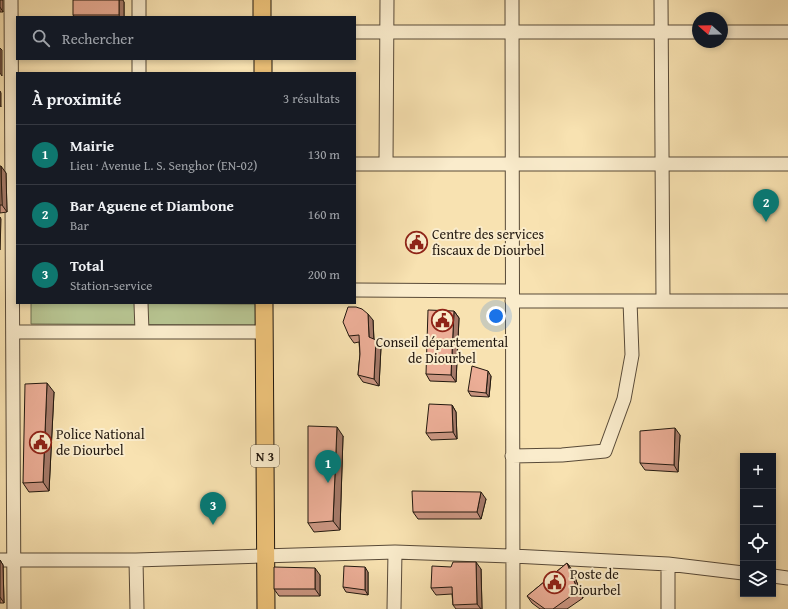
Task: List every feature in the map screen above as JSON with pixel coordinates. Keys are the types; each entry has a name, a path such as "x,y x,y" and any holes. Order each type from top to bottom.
{"main road":[{"path":"262,0 262,16"},
{"path":"263,60 263,72"},
{"name":"N 3","path":"264,304 266,609"}],"street":[{"path":"12,0 10,32 10,164 11,292 13,332 14,609"},
{"path":"139,0 139,16"},
{"path":"386,164 387,0"},
{"path":"512,0 513,609"},
{"path":"661,0 663,301"},
{"path":"356,32 692,32"},
{"path":"728,32 788,32"},
{"path":"139,60 139,72"},
{"path":"356,164 788,164"},
{"path":"356,290 630,301 788,301"},
{"path":"512,456 562,455 605,451 624,399 632,355 630,301"},
{"path":"141,304 142,332"},
{"path":"13,332 264,332"},
{"path":"0,560 136,560 396,552 668,564 740,573"},
{"path":"394,609 396,552"},
{"path":"136,560 137,609"},
{"path":"668,564 668,609"},
{"path":"776,576 788,578"}],"green space":[{"path":"31,304 259,304 259,325 31,324"}],"building":[{"path":"73,0 119,0 119,15 73,15"},
{"path":"1,166 2,205 0,205"},
{"path":"348,307 362,309 368,314 369,337 376,340 374,379 358,375 360,354 359,335 349,336 343,322"},
{"path":"428,310 454,311 451,375 426,374"},
{"path":"472,366 488,371 486,393 468,391"},
{"name":"Police National de Diourbel","path":"47,383 43,482 23,483 25,384"},
{"path":"429,404 452,405 453,432 426,433"},
{"path":"308,426 337,427 333,521 308,523"},
{"path":"675,428 674,465 640,463 640,431"},
{"path":"412,491 481,492 477,512 413,512"},
{"path":"453,562 476,562 477,604 453,605 452,587 431,588 432,566 451,567"},
{"path":"567,563 578,591 553,609 545,609 527,596"},
{"path":"344,566 365,567 365,590 343,587"},
{"path":"274,567 315,568 315,589 274,589"}],"place":[{"name":"Bar Aguene et Diambone","path":"766,222"},
{"name":"Centre des services fiscaux de Diourbel","path":"416,242"},
{"name":"Conseil départemental de Diourbel","path":"442,320"},
{"name":"Police National de Diourbel","path":"41,442"},
{"name":"Mairie","path":"328,483"},
{"name":"Total","path":"213,525"},
{"name":"Poste de Diourbel","path":"554,582"}]}
